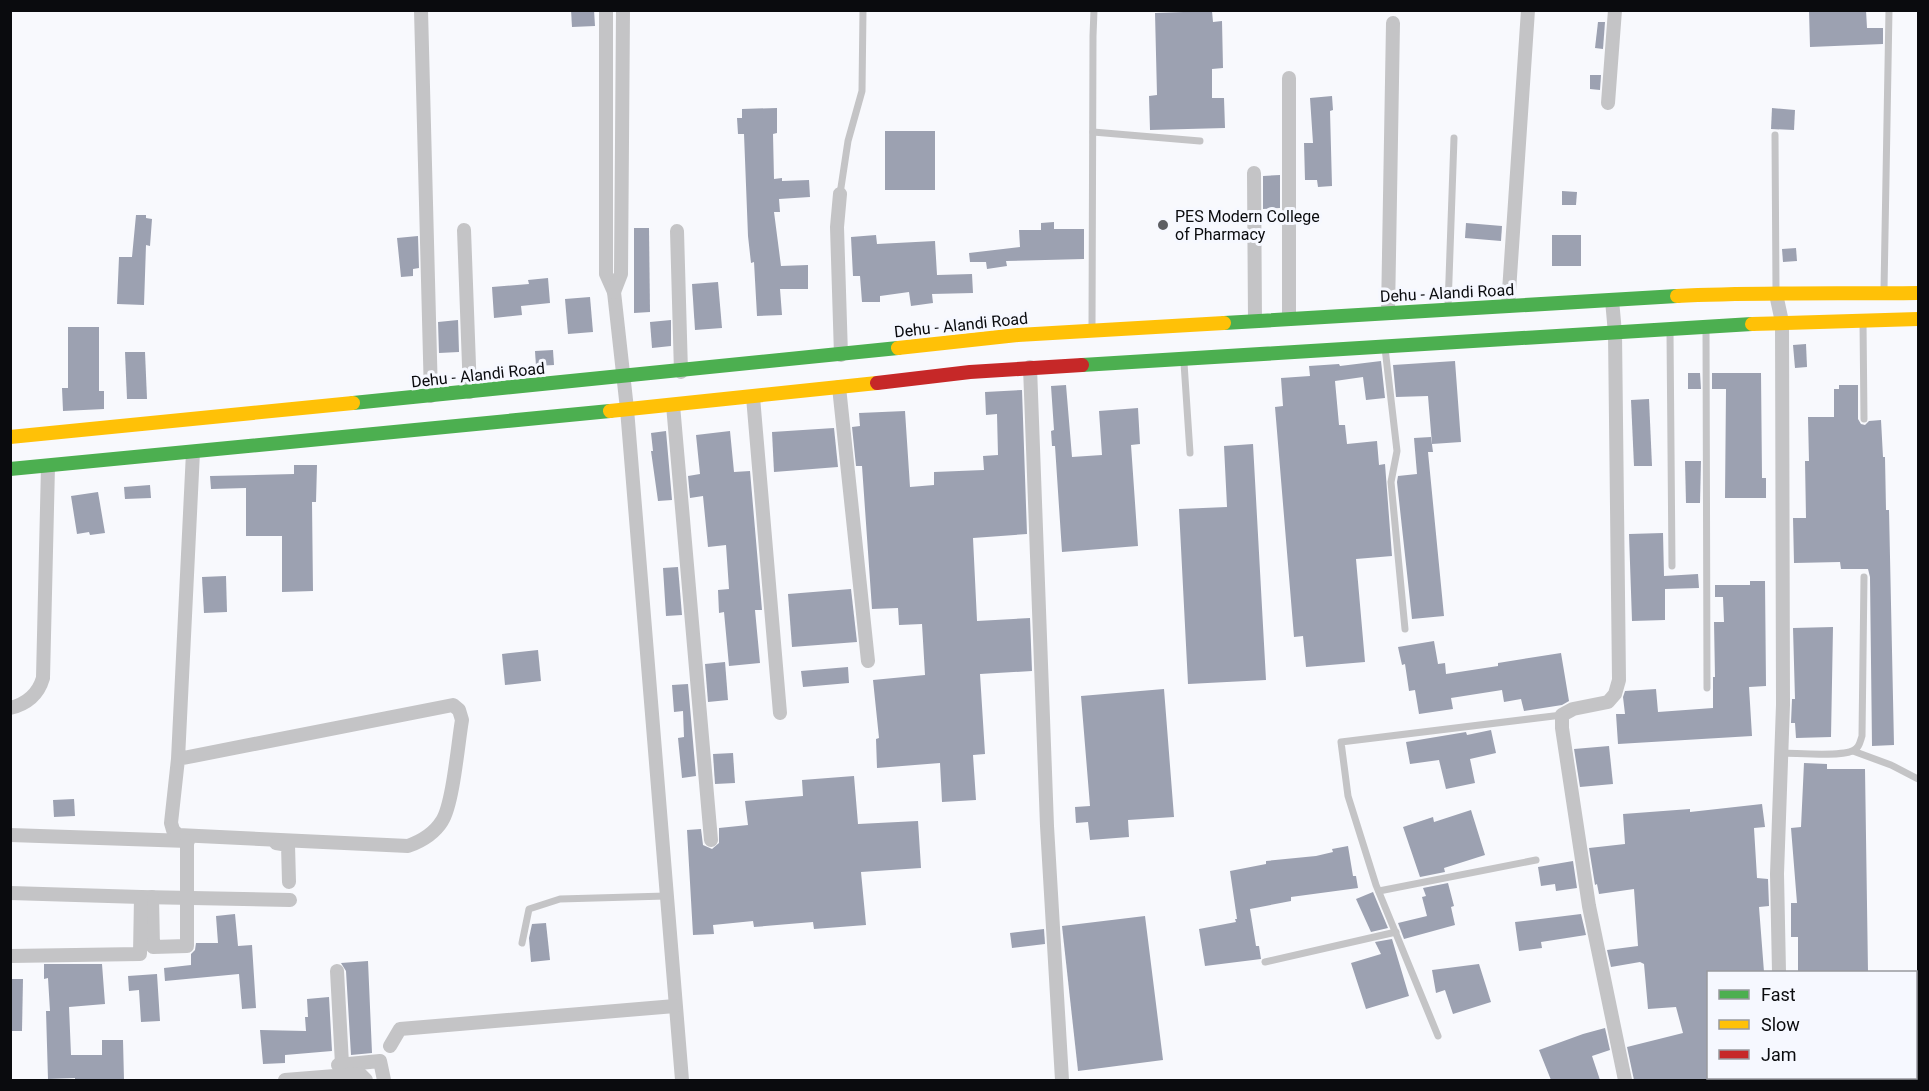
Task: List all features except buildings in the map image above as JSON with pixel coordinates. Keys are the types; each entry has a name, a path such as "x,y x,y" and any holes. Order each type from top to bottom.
{"main road":[{"name":"Dehu - Alandi Road","path":"10,437 681,372 1018,335 1750,292 1776,294 1918,293"},
{"path":"10,469 753,397 1030,367 1183,360 1782,322 1918,319"}],"street":[{"path":"421,10 430,396"},
{"path":"606,10 606,274 614,292 627,409 682,1080"},
{"path":"614,292 621,274 623,10"},
{"path":"1508,306 1528,10"},
{"path":"1608,103 1615,10"},
{"path":"1388,313 1393,23"},
{"path":"1289,78 1289,319"},
{"path":"1254,173 1255,321"},
{"path":"605,174 621,174"},
{"path":"840,194 837,226 841,355"},
{"path":"464,230 470,392"},
{"path":"676,231 681,372"},
{"path":"1776,294 1782,322 1783,705 1776,874 1779,971"},
{"path":"1612,300 1615,333 1619,680 1615,694 1608,702 1573,709 1562,715 1562,728 1589,906 1625,1080"},
{"path":"1030,367 1047,826 1062,1080"},
{"path":"839,387 868,661"},
{"path":"753,397 780,713"},
{"path":"673,405 711,840"},
{"path":"178,759 453,705 459,710 462,720 449,805 442,821 426,839 408,846 178,835 171,823 178,759 193,452"},
{"path":"10,708 30,700 39,689 43,678 48,466"},
{"path":"10,835 286,844 289,848 289,882"},
{"path":"146,897 153,947 187,946 187,841"},
{"path":"10,892 290,900"},
{"path":"10,956 140,954 146,897"},
{"path":"337,971 340,1064 380,1061 384,1080"},
{"path":"390,1046 400,1029 675,1006"},
{"path":"285,1080 360,1074 366,1080"}],"lane":[{"path":"840,194 848,141 862,91 863,10"},
{"path":"1092,330 1094,10"},
{"path":"1884,293 1889,10"},
{"path":"1093,132 1200,141"},
{"path":"1775,135 1776,294"},
{"path":"1448,309 1454,138"},
{"path":"1863,320 1864,419"},
{"path":"1706,327 1707,688"},
{"path":"1670,329 1672,566"},
{"path":"1385,346 1397,451 1391,482 1405,629"},
{"path":"1183,360 1190,453"},
{"path":"1853,751 1862,736 1864,578"},
{"path":"1438,1036 1379,891 1348,796 1341,742 1562,715"},
{"path":"1781,753 1853,751 1891,765 1918,779"},
{"path":"1379,891 1536,860"},
{"path":"522,943 529,909 560,899 666,896"},
{"path":"1265,962 1396,932"}],"traffic: fast":[{"path":"1224,323 1677,296"},
{"path":"1082,365 1752,324"},
{"path":"353,403 898,348"},
{"path":"10,469 610,411"}],"traffic: slow":[{"path":"1677,296 1918,293"},
{"path":"1752,324 1918,319"},
{"path":"898,348 1018,335 1224,323"},
{"path":"610,411 877,383"},
{"path":"10,437 353,403"}],"traffic: jam":[{"path":"877,383 970,372 1082,365"}],"place":[{"name":"PES Modern College of Pharmacy","path":"1163,225"}]}
